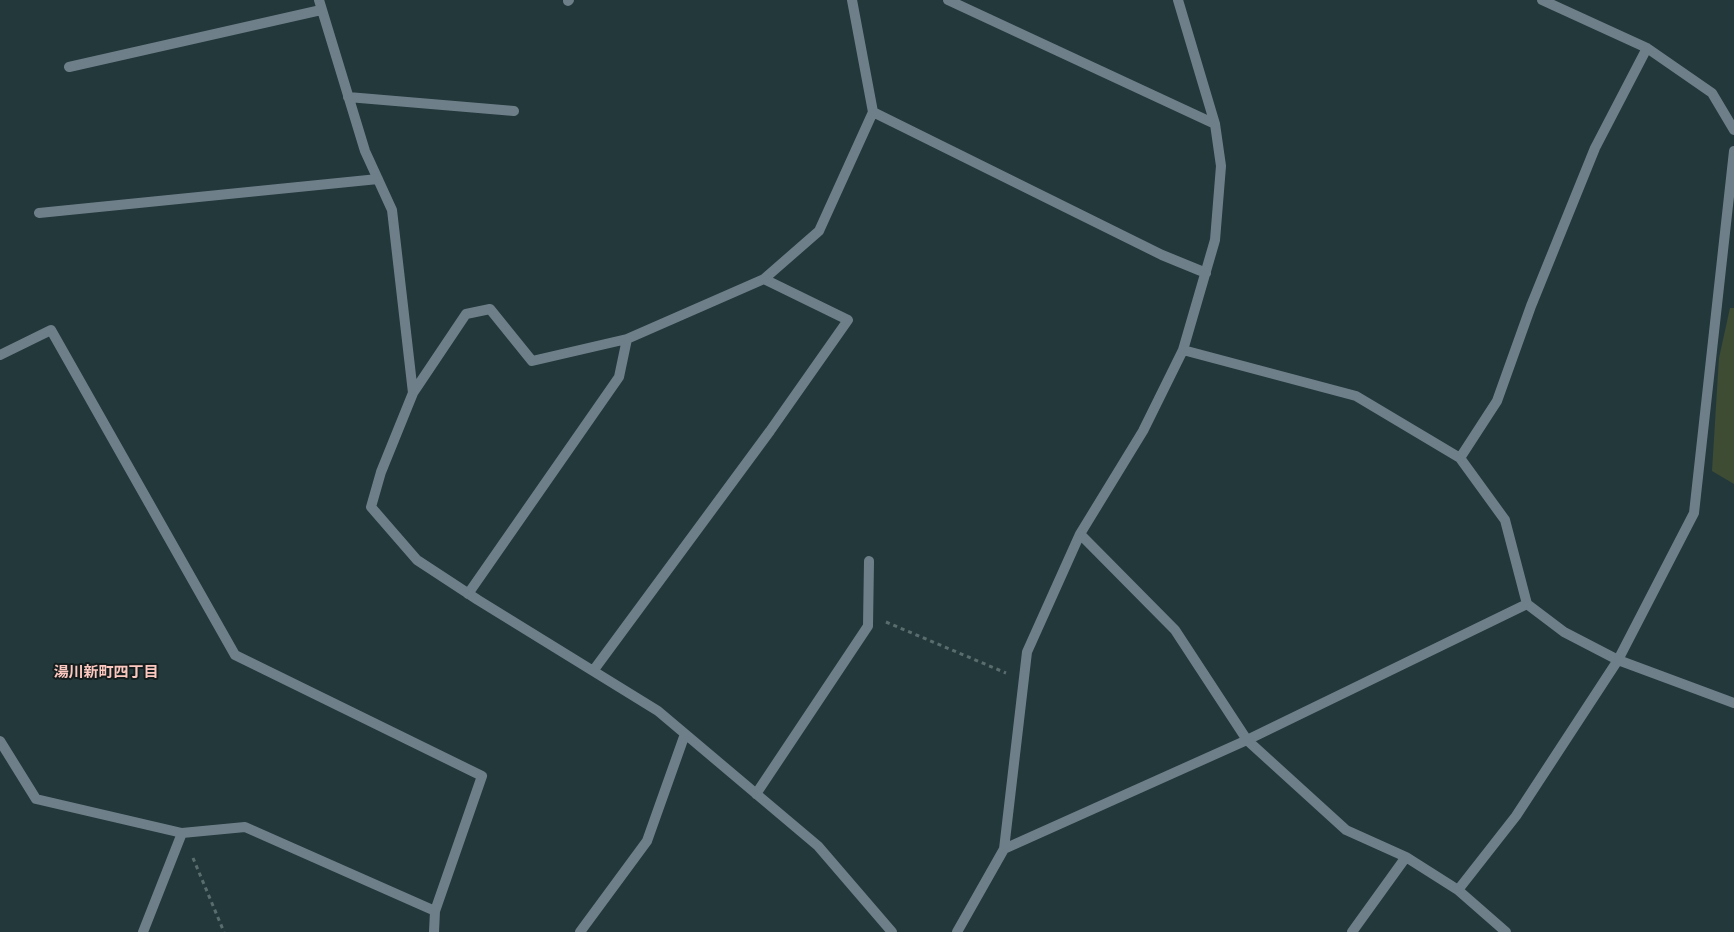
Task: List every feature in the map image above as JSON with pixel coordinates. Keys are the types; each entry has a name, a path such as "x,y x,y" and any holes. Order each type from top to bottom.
{"street":[{"path":"852,0 873,112 819,231 764,279 627,339 532,361 490,309 466,314 413,393 381,472 371,507 417,560 468,594 658,711 818,846 892,932"},
{"path":"948,0 1215,124"},
{"path":"957,932 1004,849 1027,652 1080,534 1143,432 1183,350 1215,240 1222,166 1215,124 1178,0"},
{"path":"1542,0 1647,48 1712,93 1734,130"},
{"path":"69,67 320,5 365,151 392,210 413,393"},
{"path":"1460,458 1497,401 1531,306 1595,148 1647,48"},
{"path":"348,97 514,111"},
{"path":"873,112 1162,256 1206,273"},
{"path":"1458,890 1516,816 1618,660 1694,513 1734,151"},
{"path":"39,214 378,179"},
{"path":"593,671 770,431 848,320 764,279"},
{"path":"0,355 51,330 235,655 482,776 434,911 434,932"},
{"path":"468,594 619,377 627,339"},
{"path":"1183,350 1356,396 1460,458 1505,520 1527,604 1564,632 1618,660 1734,703"},
{"path":"1080,534 1175,630 1247,740 1346,830 1406,856 1458,890 1506,932"},
{"path":"756,794 868,626 869,562"},
{"path":"1004,849 1247,740 1527,604"},
{"path":"580,932 647,841 685,734"},
{"path":"0,741 36,798 182,832 246,828 434,911"},
{"path":"143,932 182,832"},
{"path":"1352,932 1406,856"}],"path":[{"path":"868,626 887,621 1023,680"},
{"path":"182,832 224,932"}],"green space":[{"path":"1730,308 1734,308 1734,484 1712,471 1719,358"}],"district":[{"name":"湯川新町四丁目","path":"106,672"}]}
